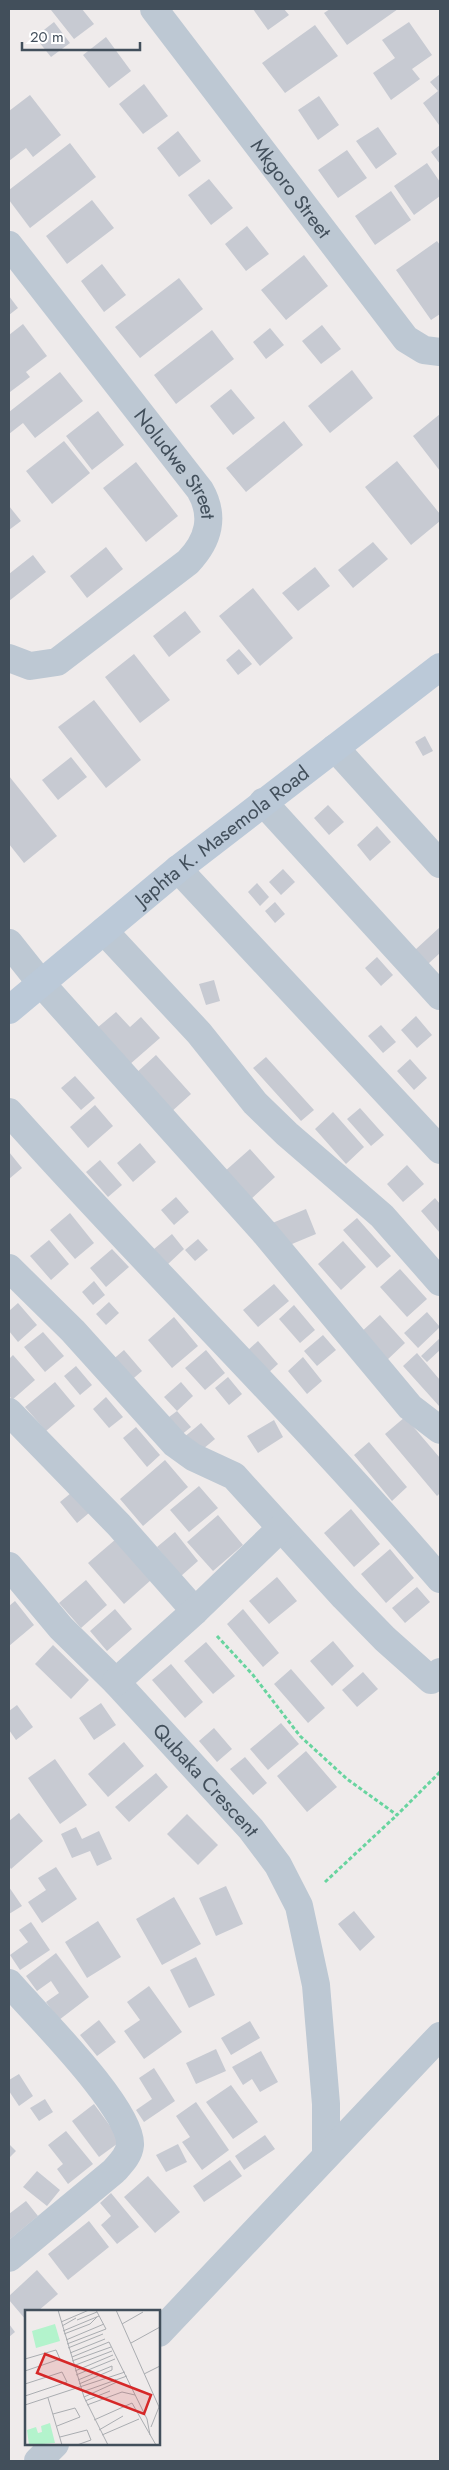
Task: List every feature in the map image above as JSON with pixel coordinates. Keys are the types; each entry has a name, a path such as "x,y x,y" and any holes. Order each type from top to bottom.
{"main road":[{"name":"Japhta K. Masemola Road","path":"9,1010 40,982 263,802 438,675"}],"street":[{"name":"Mkgoro Street","path":"154,9 406,339 424,350 440,352"},
{"name":"Noludwe Street","path":"9,244 200,490 207,502 209,514 208,532 200,549 188,562 57,662 19,662"},
{"path":"335,748 440,864"},
{"path":"263,802 440,996"},
{"path":"178,869 440,1150"},
{"path":"104,930 199,1033 255,1103 287,1134 382,1216 440,1282"},
{"path":"9,943 40,982 264,1232 410,1407 440,1430"},
{"path":"9,1112 101,1215 190,1306 440,1579"},
{"path":"9,1268 73,1331 175,1444 193,1457 234,1476 351,1604 424,1674 431,1680 440,1672"},
{"path":"9,1412 119,1525 195,1611"},
{"path":"116,1682 195,1611 281,1528"},
{"name":"Qubaka Crescent","path":"9,1566 61,1628 116,1682 251,1829 278,1865 299,1906 316,1986 326,2104 326,2154"},
{"path":"9,1984 99,2086 128,2131 130,2146 125,2159 114,2171 9,2258"},
{"path":"160,2332 326,2154 440,2036"},
{"path":"38,2461 54,2445"}],"path":[{"path":"195,1611 252,1675 300,1736 347,1779 397,1815"},
{"path":"299,1906 397,1815 440,1772"}],"building":[{"path":"82,9 94,24 74,39 51,10"},
{"path":"253,9 284,9 289,15 268,30"},
{"path":"330,9 398,9 347,45 324,13"},
{"path":"54,22 70,43 51,57 35,37"},
{"path":"409,22 432,55 412,69 420,79 391,100 373,73 395,58 382,40"},
{"path":"315,25 338,56 285,93 262,63"},
{"path":"106,37 131,71 109,88 83,55"},
{"path":"440,74 439,125 423,103 438,91 430,82"},
{"path":"144,84 168,116 143,134 119,104"},
{"path":"30,95 61,135 33,157 26,148 9,161 9,111"},
{"path":"319,96 339,125 318,140 298,110"},
{"path":"378,127 397,154 376,169 356,141"},
{"path":"178,131 201,161 179,177 157,148"},
{"path":"70,143 96,177 30,228 9,200 9,190"},
{"path":"440,145 440,164 431,152"},
{"path":"347,150 367,178 338,198 318,170"},
{"path":"427,163 440,182 440,196 414,215 394,186"},
{"path":"209,179 233,208 211,225 188,195"},
{"path":"391,191 411,220 375,245 355,216"},
{"path":"92,200 114,228 67,264 46,236"},
{"path":"247,226 269,254 246,271 225,244"},
{"path":"437,241 440,245 440,314 431,320 396,270"},
{"path":"304,255 328,286 286,320 261,290"},
{"path":"102,264 126,295 104,312 81,281"},
{"path":"179,278 203,309 140,358 115,327"},
{"path":"9,296 18,308 9,315"},
{"path":"23,324 47,356 26,372 30,377 10,392 9,335"},
{"path":"322,325 341,349 321,364 302,341"},
{"path":"270,328 284,345 266,359 253,342"},
{"path":"212,330 234,359 176,404 154,375"},
{"path":"352,370 373,398 330,433 308,406"},
{"path":"60,372 83,401 35,438 23,423 9,434 9,412"},
{"path":"231,389 255,418 233,435 210,406"},
{"path":"98,411 124,445 92,470 66,436"},
{"path":"440,414 440,471 413,436"},
{"path":"284,421 303,445 246,492 226,468"},
{"path":"64,441 90,473 52,504 26,471"},
{"path":"397,461 440,514 440,521 411,545 365,487"},
{"path":"136,462 178,516 146,542 103,488"},
{"path":"9,506 21,521 9,530"},
{"path":"373,542 388,559 353,588 338,570"},
{"path":"106,547 123,569 87,598 70,576"},
{"path":"33,555 46,572 9,601 9,574"},
{"path":"315,567 330,586 298,611 282,593"},
{"path":"253,588 293,638 260,666 219,616"},
{"path":"185,611 201,632 169,657 153,636"},
{"path":"239,649 252,664 238,675 226,660"},
{"path":"134,654 170,700 140,723 105,677"},
{"path":"94,700 141,760 106,788 58,727"},
{"path":"425,736 433,751 423,756 415,742"},
{"path":"71,757 87,777 58,800 42,780"},
{"path":"9,776 57,836 24,863 9,844"},
{"path":"328,805 344,822 329,835 314,818"},
{"path":"377,826 391,842 370,861 357,845"},
{"path":"283,869 295,882 281,895 269,882"},
{"path":"257,883 269,897 260,906 248,892"},
{"path":"275,902 285,914 275,923 265,911"},
{"path":"440,927 440,953 428,964 415,950"},
{"path":"377,957 393,975 381,986 365,968"},
{"path":"214,980 220,1001 206,1005 199,984"},
{"path":"116,1012 130,1027 141,1017 160,1038 129,1065 97,1028"},
{"path":"416,1016 432,1035 417,1048 401,1030"},
{"path":"381,1025 396,1042 383,1053 368,1036"},
{"path":"156,1055 191,1094 170,1113 135,1074"},
{"path":"266,1057 314,1110 301,1121 253,1068"},
{"path":"410,1059 427,1078 414,1090 397,1071"},
{"path":"75,1076 95,1098 81,1110 61,1088"},
{"path":"95,1105 113,1126 88,1148 70,1127"},
{"path":"360,1108 384,1135 371,1146 347,1119"},
{"path":"333,1112 364,1147 346,1164 315,1129"},
{"path":"140,1143 156,1162 133,1182 117,1163"},
{"path":"250,1149 275,1177 250,1200 224,1172"},
{"path":"9,1152 22,1168 9,1179"},
{"path":"100,1160 122,1185 108,1197 86,1172"},
{"path":"407,1165 424,1184 403,1202 387,1184"},
{"path":"176,1197 189,1212 174,1225 161,1210"},
{"path":"435,1198 440,1204 440,1233 421,1211"},
{"path":"306,1209 316,1234 280,1249 270,1224"},
{"path":"70,1213 94,1243 75,1259 50,1230"},
{"path":"357,1218 391,1256 377,1268 343,1230"},
{"path":"172,1234 184,1249 167,1265 154,1249"},
{"path":"198,1239 208,1250 195,1261 185,1250"},
{"path":"49,1240 69,1264 51,1280 30,1256"},
{"path":"343,1241 366,1267 341,1290 318,1264"},
{"path":"112,1249 129,1267 106,1287 90,1268"},
{"path":"400,1269 427,1299 407,1317 380,1287"},
{"path":"94,1281 105,1295 93,1305 82,1292"},
{"path":"274,1284 289,1301 258,1327 243,1310"},
{"path":"109,1302 119,1313 106,1325 96,1314"},
{"path":"18,1303 37,1325 18,1342 9,1331 9,1311"},
{"path":"294,1305 315,1330 300,1343 279,1319"},
{"path":"427,1312 440,1327 418,1348 404,1333"},
{"path":"380,1315 405,1343 386,1361 360,1333"},
{"path":"174,1317 198,1346 172,1368 148,1340"},
{"path":"43,1332 64,1356 45,1372 24,1347"},
{"path":"323,1335 336,1350 317,1366 304,1351"},
{"path":"440,1338 440,1350 427,1362 421,1356"},
{"path":"258,1341 278,1364 267,1374 247,1351"},
{"path":"124,1350 142,1371 128,1383 110,1362"},
{"path":"206,1350 225,1373 205,1390 185,1368"},
{"path":"417,1353 440,1380 439,1406 403,1366"},
{"path":"13,1355 35,1380 12,1400 9,1395 9,1359"},
{"path":"303,1357 322,1381 307,1394 288,1371"},
{"path":"76,1366 92,1385 80,1395 64,1376"},
{"path":"228,1377 242,1394 229,1405 215,1388"},
{"path":"55,1382 75,1406 46,1431 25,1407"},
{"path":"181,1382 193,1396 177,1411 164,1397"},
{"path":"106,1397 123,1417 109,1428 93,1409"},
{"path":"177,1411 191,1427 175,1440 161,1423"},
{"path":"405,1417 440,1458 440,1493 437,1496 385,1434"},
{"path":"274,1420 283,1437 258,1453 247,1436"},
{"path":"201,1423 215,1439 197,1454 183,1438"},
{"path":"136,1427 160,1455 147,1467 123,1438"},
{"path":"369,1442 407,1487 392,1501 354,1455"},
{"path":"165,1460 188,1487 143,1526 120,1499"},
{"path":"199,1486 218,1508 189,1532 170,1510"},
{"path":"71,1493 89,1513 77,1523 60,1502"},
{"path":"351,1509 380,1544 354,1567 324,1533"},
{"path":"218,1515 243,1545 213,1571 187,1542"},
{"path":"175,1532 198,1561 181,1576 157,1547"},
{"path":"116,1539 151,1580 124,1604 88,1563"},
{"path":"390,1549 414,1578 386,1603 361,1574"},
{"path":"277,1577 297,1601 269,1624 249,1601"},
{"path":"86,1580 107,1605 81,1628 59,1603"},
{"path":"417,1587 430,1602 405,1623 392,1608"},
{"path":"15,1601 34,1625 9,1646 9,1606"},
{"path":"115,1609 132,1629 107,1651 90,1631"},
{"path":"243,1609 279,1653 263,1667 227,1624"},
{"path":"333,1641 354,1666 332,1686 310,1661"},
{"path":"206,1642 235,1676 213,1694 184,1661"},
{"path":"53,1645 89,1680 71,1699 35,1664"},
{"path":"171,1664 203,1702 185,1718 152,1680"},
{"path":"291,1669 325,1708 308,1723 274,1684"},
{"path":"363,1672 378,1689 357,1707 342,1690"},
{"path":"101,1703 116,1725 94,1740 79,1718"},
{"path":"17,1705 33,1727 16,1740 9,1730 9,1711"},
{"path":"281,1723 299,1744 268,1770 250,1749"},
{"path":"214,1728 232,1749 217,1762 199,1741"},
{"path":"124,1742 144,1766 108,1797 88,1774"},
{"path":"306,1751 337,1787 307,1812 277,1776"},
{"path":"245,1757 267,1783 253,1795 230,1769"},
{"path":"55,1759 87,1805 60,1824 28,1778"},
{"path":"156,1773 168,1787 129,1822 115,1807"},
{"path":"19,1813 43,1841 11,1869 9,1866 9,1821"},
{"path":"187,1814 218,1845 198,1865 167,1834"},
{"path":"76,1827 82,1839 99,1831 112,1859 97,1866 90,1851 72,1858 61,1834"},
{"path":"56,1867 77,1899 42,1923 28,1902 46,1890 38,1878"},
{"path":"226,1886 243,1924 216,1936 199,1898"},
{"path":"9,1887 22,1906 9,1914"},
{"path":"174,1897 201,1944 162,1965 136,1919"},
{"path":"354,1911 375,1937 360,1951 338,1924"},
{"path":"98,1921 121,1957 87,1978 65,1942"},
{"path":"31,1922 50,1950 20,1970 10,1955 28,1942 19,1930"},
{"path":"56,1953 89,1997 59,2020 46,2002 59,1993 51,1981 37,1991 26,1976"},
{"path":"196,1957 215,1995 189,2008 170,1970"},
{"path":"149,1986 182,2032 144,2059 124,2031 140,2020 127,2002"},
{"path":"99,2020 116,2042 97,2056 80,2035"},
{"path":"250,2021 260,2038 231,2055 221,2038"},
{"path":"216,2049 226,2071 196,2084 186,2063"},
{"path":"261,2051 278,2082 260,2092 252,2079 243,2085 232,2067"},
{"path":"154,2068 175,2101 144,2122 136,2110 152,2099 139,2078"},
{"path":"19,2074 33,2096 19,2106 9,2091 9,2080"},
{"path":"231,2085 258,2122 233,2139 206,2102"},
{"path":"45,2099 53,2112 39,2121 30,2108"},
{"path":"196,2102 229,2150 202,2170 182,2142 190,2137 176,2116"},
{"path":"94,2104 121,2141 99,2157 72,2121"},
{"path":"66,2131 93,2164 68,2184 57,2169 63,2164 48,2145"},
{"path":"265,2135 275,2149 244,2170 235,2156"},
{"path":"9,2144 16,2151 9,2158"},
{"path":"178,2144 187,2162 166,2172 156,2155"},
{"path":"230,2160 242,2176 204,2202 193,2186"},
{"path":"37,2171 60,2190 47,2206 23,2187"},
{"path":"148,2176 180,2212 155,2233 124,2197"},
{"path":"111,2193 139,2227 117,2244 101,2225 111,2216 100,2203"},
{"path":"26,2201 38,2216 9,2240 9,2214"},
{"path":"89,2221 109,2247 68,2280 48,2254"},
{"path":"37,2270 58,2294 39,2310 25,2310 25,2319 9,2300 9,2296"},
{"path":"9,2324 15,2332 9,2337"}]}
